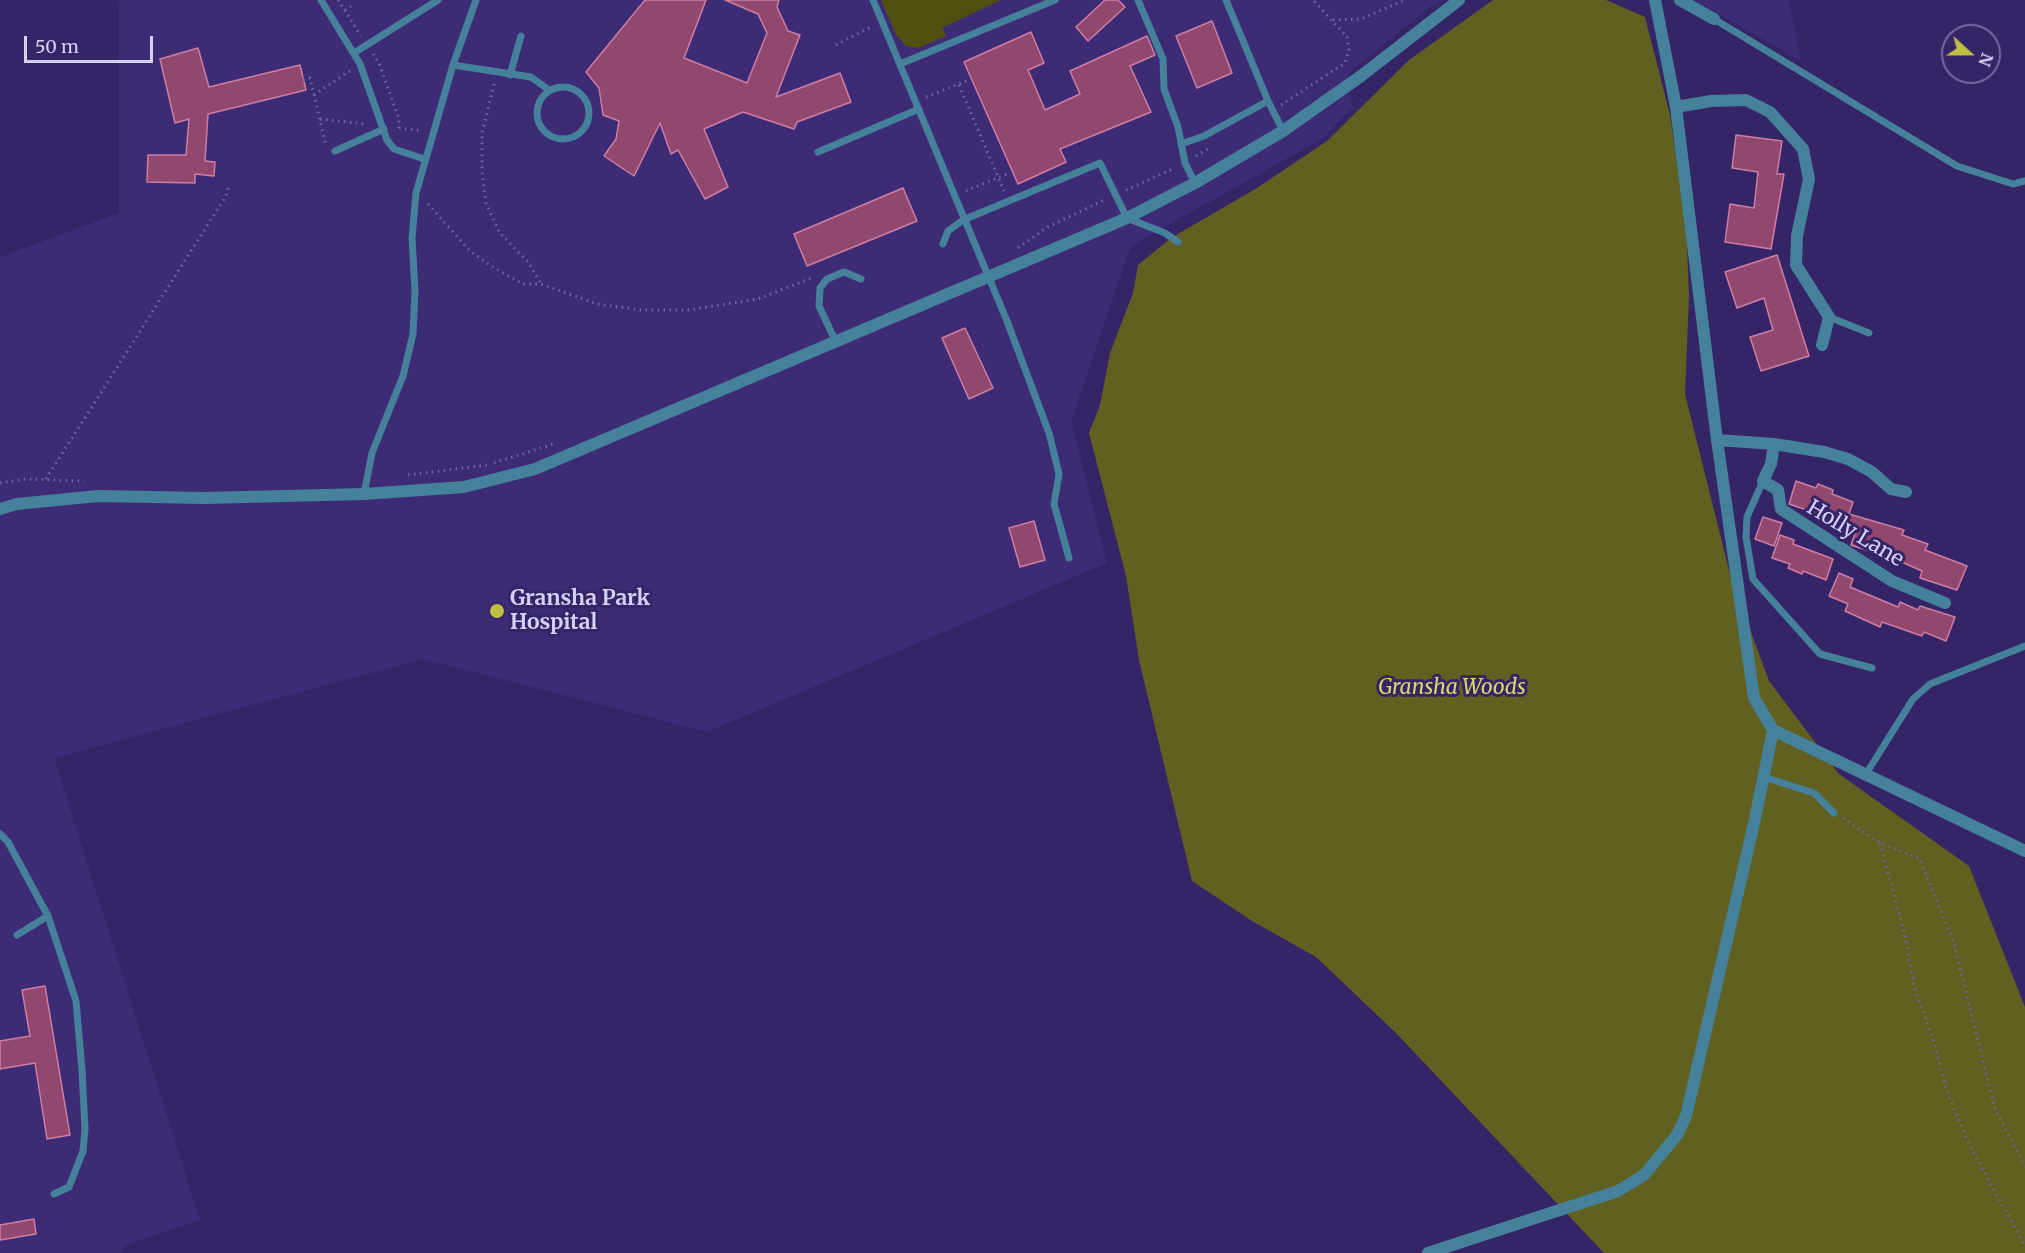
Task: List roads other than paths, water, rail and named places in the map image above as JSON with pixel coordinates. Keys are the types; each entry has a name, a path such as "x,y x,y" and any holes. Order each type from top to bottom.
{"street":[{"path":"1655,0 1676,107 1717,440 1754,698 1773,730 2025,851"},
{"path":"1680,0 1714,20"},
{"path":"0,509 17,504 98,496 204,498 364,494 464,487 535,469 1127,218 1195,183 1283,131 1361,76 1456,1"},
{"path":"1676,107 1711,101 1746,100 1770,112 1803,149 1809,179 1797,236 1796,265 1829,317 1822,345"},
{"path":"1717,440 1774,444 1848,459 1872,472 1891,489 1906,492"},
{"path":"1763,481 1771,464 1774,444"},
{"name":"Holly Lane","path":"1763,481 1778,490 1781,509 1790,517 1872,566 1892,581 1945,603"},
{"path":"1428,1253 1618,1191 1644,1175 1677,1135 1686,1116 1773,730"}],"lane":[{"path":"321,0 360,64 387,140 394,149 424,159"},
{"path":"354,54 438,0"},
{"path":"364,494 372,453 403,376 413,334 415,290 412,238 416,194 424,159 453,65 476,0"},
{"path":"873,0 1049,433 1059,474 1054,504 1069,558"},
{"path":"900,64 1055,0"},
{"path":"1138,0 1163,60 1164,88 1178,127 1185,163 1195,183"},
{"path":"1226,0 1283,131"},
{"path":"1714,20 1957,166 2013,184 2025,181"},
{"path":"510,75 521,36"},
{"path":"453,65 531,77 549,90 567,87 582,95 589,111 588,120 579,134 563,139 554,138 541,128 537,120 538,103 549,90"},
{"path":"1181,144 1204,136 1268,101"},
{"path":"818,152 917,105"},
{"path":"335,151 384,129"},
{"path":"943,244 948,231 963,220 1100,163 1127,218 1165,233 1178,242"},
{"path":"835,340 819,306 820,288 827,279 844,272 861,279"},
{"path":"1829,317 1869,333"},
{"path":"1763,481 1747,517 1746,537 1753,579 1820,654 1872,668"},
{"path":"1866,774 1913,699 1930,684 2025,646"},
{"path":"1764,777 1814,793 1834,813"},
{"path":"0,834 8,842 48,916 76,1001 85,1129 83,1151 69,1187 54,1194"},
{"path":"17,935 48,916"}],"place":[{"name":"Gransha Park Hospital","path":"497,611"}],"park label":[{"name":"Gransha Woods","path":"1452,688"}]}
